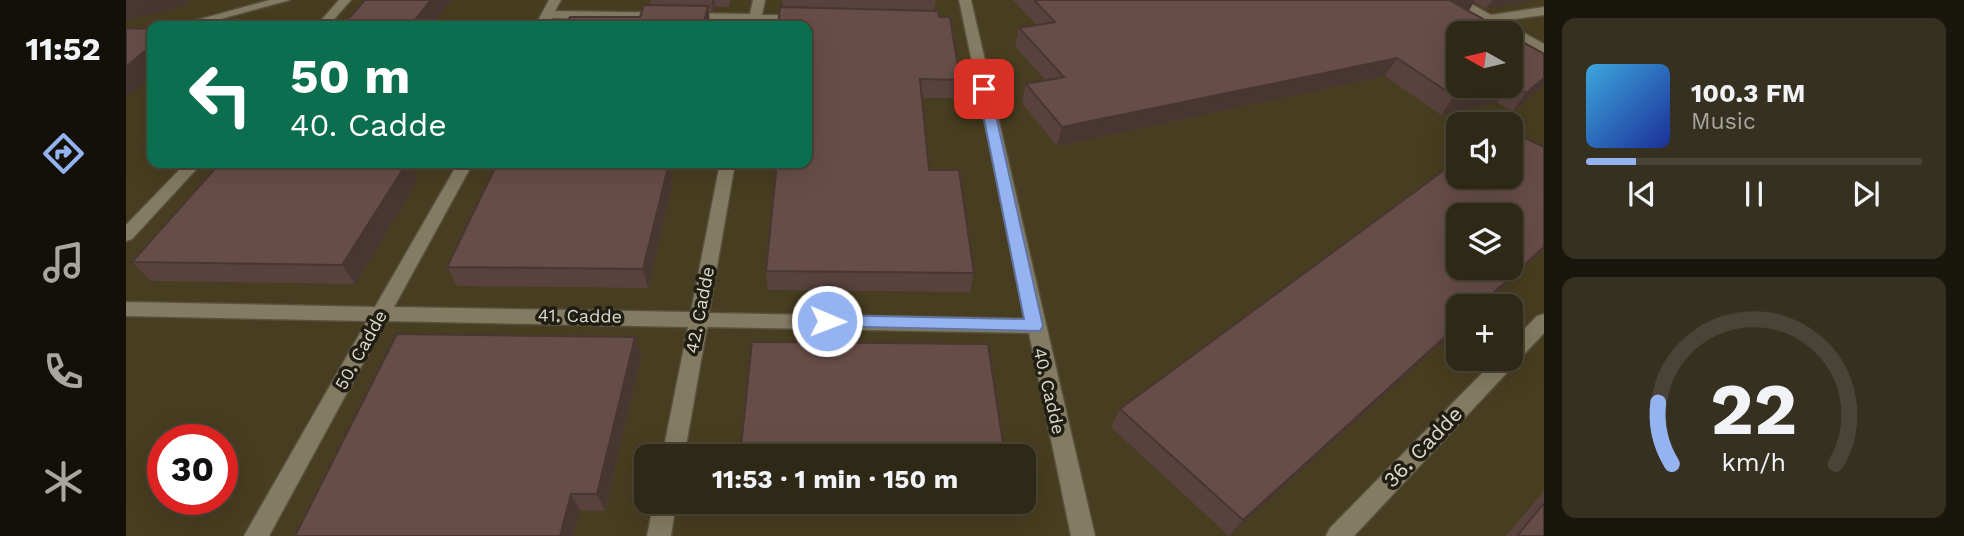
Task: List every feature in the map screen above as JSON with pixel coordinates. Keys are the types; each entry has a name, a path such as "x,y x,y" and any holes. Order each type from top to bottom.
{"street":[{"path":"197,21 251,4 284,0"},
{"path":"327,21 345,0"},
{"path":"555,0 544,20 650,21"},
{"path":"755,21 759,0"},
{"name":"40. Cadde","path":"965,0 963,22 1083,536"},
{"path":"1455,0 1544,50"},
{"path":"1490,19 1544,11"},
{"path":"788,21 822,20"},
{"path":"126,235 189,168"},
{"name":"50. Cadde","path":"256,536 462,168"},
{"name":"42. Cadde","path":"675,444 727,168"},
{"name":"41. Cadde","path":"126,309 1034,326"},
{"name":"36. Cadde","path":"1523,343 1544,321"},
{"name":"36. Cadde","path":"1339,536 1497,371"},
{"path":"659,536 663,514"}],"shaded area":[{"path":"126,0 1544,0 1544,536 126,536"}],"building":[{"path":"365,0 431,0 414,21 346,21"},
{"path":"1034,0 1454,0 1451,1 1487,21 1446,21 1446,91 1397,58 1062,127 1026,84 1064,77 1019,28 1055,22"},
{"path":"644,5 708,6 704,21 568,21 570,17 640,17"},
{"path":"780,7 938,11 939,17 950,17 960,80 920,79 929,170 959,170 974,273 766,271 776,168 812,168 812,21 779,21"},
{"path":"126,28 147,29 147,49 126,67"},
{"path":"1523,42 1544,54 1544,78 1526,93 1523,91"},
{"path":"1523,137 1544,147 1544,247 1523,266 1523,203 1446,203 1446,280 1508,280 1492,294 1446,294 1446,336 1243,520 1120,409 1446,169 1446,189 1523,189"},
{"path":"216,168 404,168 342,265 132,262"},
{"path":"495,168 668,168 643,269 447,267"},
{"path":"397,334 635,337 597,494 571,494 560,536 295,536"},
{"path":"752,342 988,344 1003,444 741,444"},
{"path":"1544,503 1544,536 1517,536"}],"route":[{"path":"827,321 1034,326 984,89"}]}
